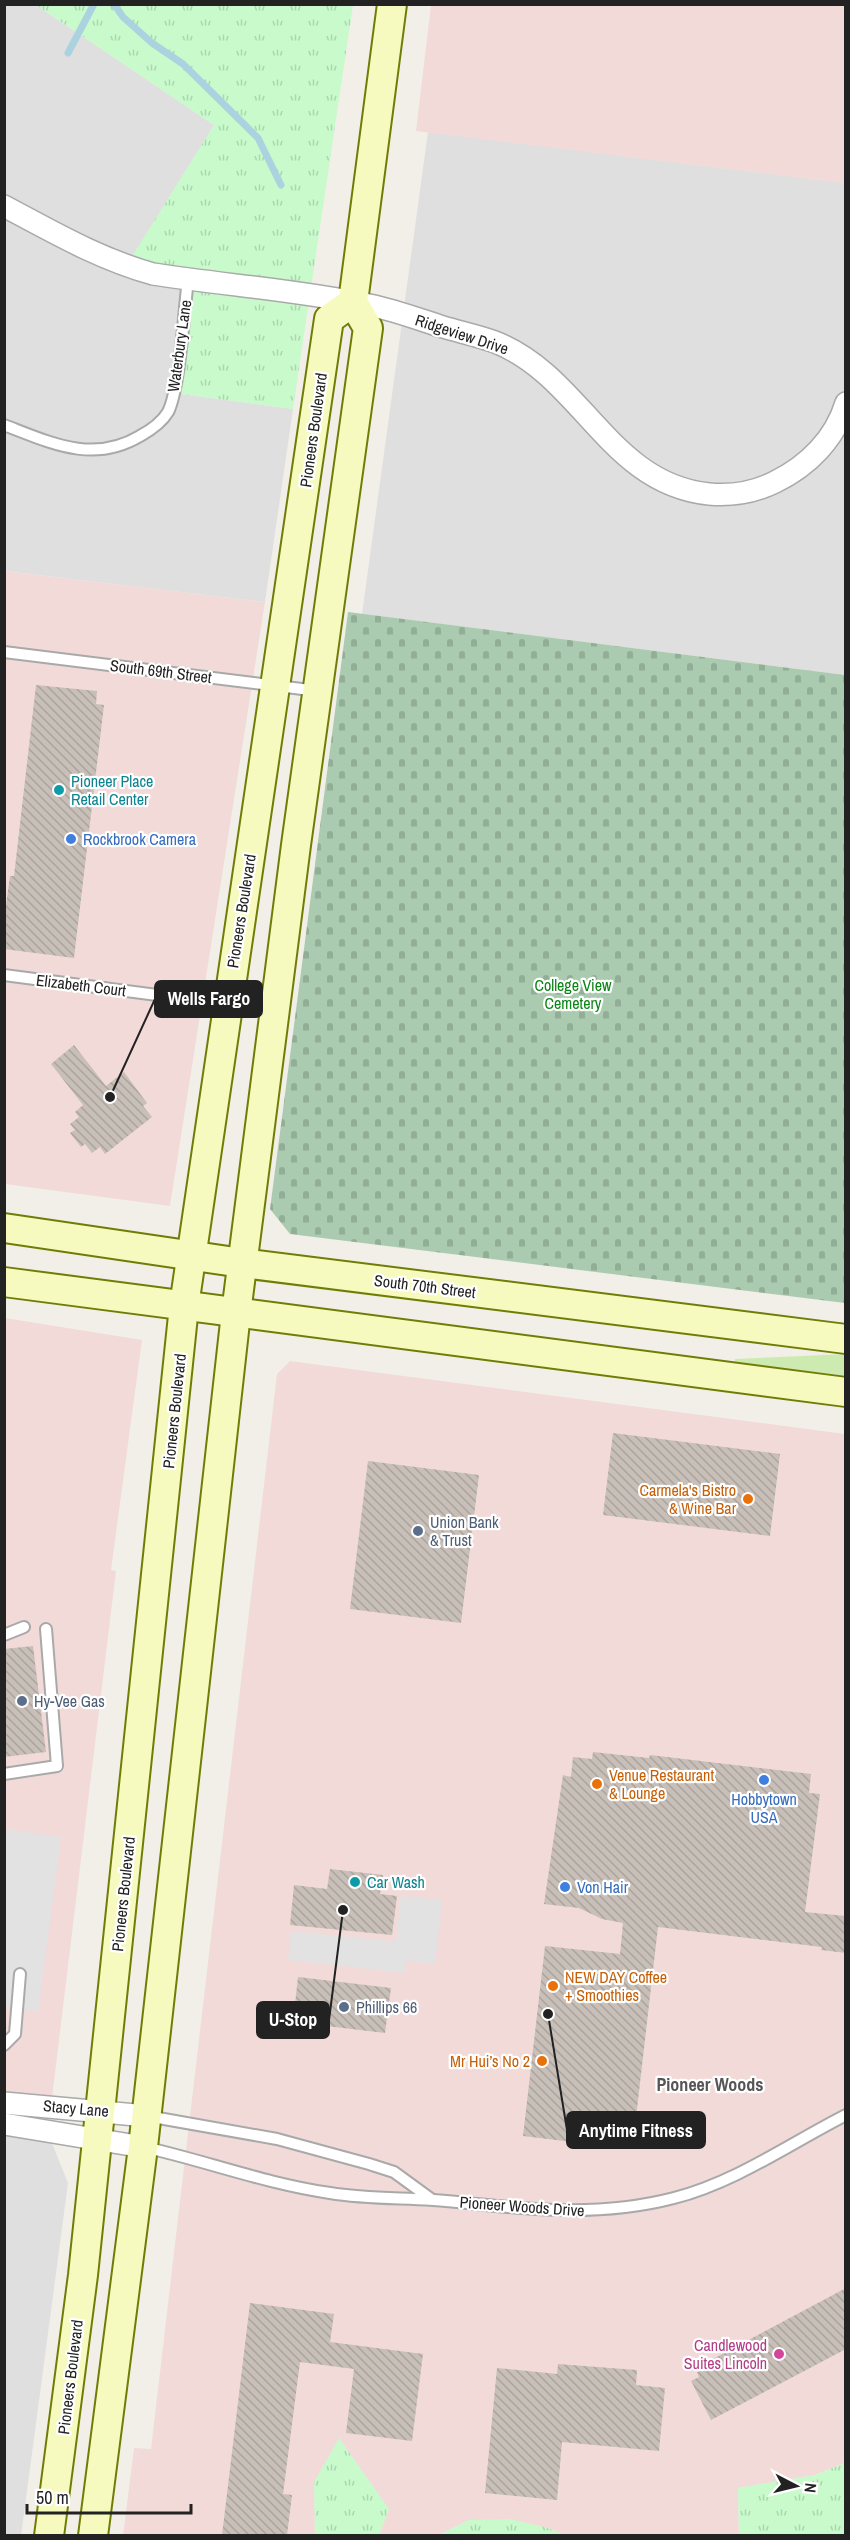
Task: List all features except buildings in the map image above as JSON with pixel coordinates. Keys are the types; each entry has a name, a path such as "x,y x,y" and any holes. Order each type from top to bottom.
{"main road":[{"path":"93,2535 147,2116 242,1263 368,328 352,302 392,4"},
{"name":"Pioneers Boulevard","path":"49,2535 98,2139 184,1306 226,1005 276,686 328,320 352,302"},
{"name":"South 70th Street","path":"4,1228 242,1263 846,1339"},
{"path":"4,1282 846,1392"}],"street":[{"name":"Ridgeview Drive","path":"4,206 86,250 119,264 153,274 352,302 494,342 519,353 546,373 621,453 642,471 666,484 693,492 720,495 740,493 767,486 791,474 813,457 830,436 846,403"},
{"name":"Stacy Lane","path":"4,2103 101,2109 147,2116"},
{"name":"Stacy Lane","path":"4,2124 143,2147"}],"lane":[{"name":"Waterbury Lane","path":"4,425 81,451 103,451 130,442 153,429 167,412 174,393 188,279"},
{"name":"South 69th Street","path":"4,652 318,691"},
{"name":"Elizabeth Court","path":"4,975 158,994"},
{"path":"4,1635 24,1627"},
{"path":"4,1774 57,1766 46,1629"},
{"path":"4,2045 15,2034 21,1974"},
{"name":"Pioneer Woods Drive","path":"143,2147 328,2193 374,2199 431,2199 565,2211 636,2206 675,2198 722,2181 846,2115"},
{"path":"147,2116 277,2139 369,2164 394,2172 431,2199"}],"shaded area":[{"path":"5,5 36,5 214,125 127,266 188,279 174,393 293,409 265,602 5,571"},
{"path":"431,5 845,5 845,183 416,131"},
{"path":"428,132 845,183 845,675 362,614"},
{"path":"4,571 265,602 170,1206 5,1184"},
{"path":"5,1318 142,1340 111,1570 116,1571 51,2106 5,2103"},
{"path":"290,1361 845,1434 845,2463 815,2475 738,2488 739,2535 564,2535 548,2528 469,2520 439,2535 379,2535 389,2509 314,2482 315,2535 123,2536 134,2448 151,2449 277,1374"},
{"path":"5,1829 61,1837 38,2012 5,2008"},
{"path":"401,1896 442,1900 435,1964 406,1961 405,1973 288,1960 291,1931 396,1942"},
{"path":"4,2124 47,2131 68,2183 21,2536 4,2535"}],"green space":[{"path":"36,5 353,5 293,409 174,393 188,280 126,266 214,125"},
{"name":"College View Cemetery","path":"348,612 845,675 845,1303 290,1234 270,1209"},
{"path":"846,1354 845,1376 735,1362 735,1359"},
{"path":"339,2438 389,2509 379,2535 315,2535 314,2482"},
{"path":"845,2463 845,2535 739,2535 738,2488 815,2475"},
{"path":"511,2519 548,2528 564,2535 439,2535 469,2520"}],"waterway":[{"path":"68,53 94,4"},
{"path":"114,4 123,17 152,43 183,64 258,138 281,185"}],"place":[{"name":"Pioneer Place Retail Center","path":"59,790"},
{"name":"Rockbrook Camera","path":"71,839"},
{"name":"Wells Fargo","path":"110,1097"},
{"name":"Carmela's Bistro & Wine Bar","path":"748,1499"},
{"name":"Union Bank & Trust","path":"418,1531"},
{"name":"Hy-Vee Gas","path":"22,1701"},
{"name":"Hobbytown USA","path":"764,1780"},
{"name":"Venue Restaurant & Lounge","path":"597,1784"},
{"name":"Car Wash","path":"355,1882"},
{"name":"Von Hair","path":"565,1887"},
{"name":"U-Stop","path":"343,1910"},
{"name":"NEW DAY Coffee + Smoothies","path":"553,1986"},
{"name":"Phillips 66","path":"344,2007"},
{"name":"Anytime Fitness","path":"548,2014"},
{"name":"Mr Hui’s No 2","path":"542,2061"},
{"name":"Candlewood Suites Lincoln","path":"779,2354"}],"district":[{"name":"Pioneer Woods","path":"710,2084"}]}
